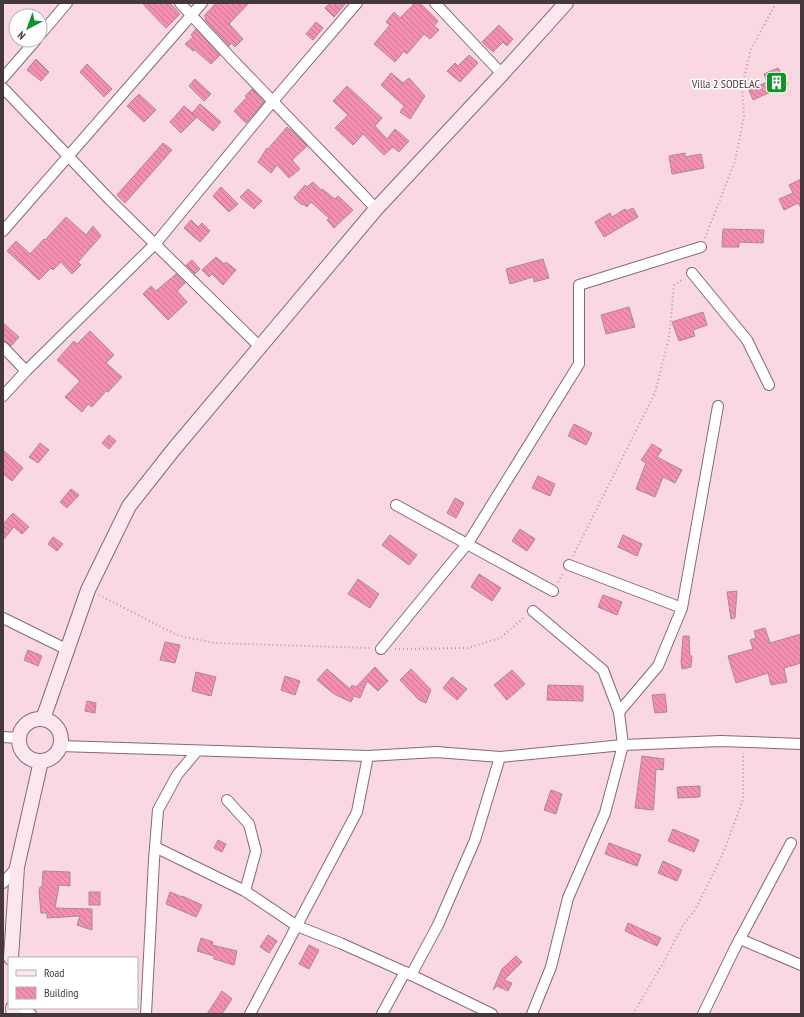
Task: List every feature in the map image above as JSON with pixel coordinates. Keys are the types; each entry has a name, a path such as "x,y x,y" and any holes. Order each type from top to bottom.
{"street":[{"path":"48,26 67,3"},
{"path":"180,3 376,209"},
{"path":"3,231 202,3"},
{"path":"3,396 26,371 156,243 273,101 357,3"},
{"path":"435,3 502,74"},
{"path":"43,719 88,590 129,506 174,449 376,209 566,3"},
{"path":"3,78 29,48"},
{"path":"3,88 68,158 260,346"},
{"path":"380,649 468,543 579,364 579,285 701,247"},
{"path":"692,273 747,340 769,385"},
{"path":"3,347 26,371"},
{"path":"619,712 658,666 682,608 718,406"},
{"path":"396,505 468,543 553,591"},
{"path":"569,565 682,608"},
{"path":"532,1014 551,967 568,898 605,813 623,745 619,712 604,670 533,611"},
{"path":"3,618 68,650"},
{"path":"36,719 43,719 51,722 57,729 60,737 60,746 51,758 41,760 30,758 25,754 20,745 19,738 21,732 24,726 30,722 36,719"},
{"path":"3,737 19,738"},
{"path":"60,746 368,756 436,752 500,757 623,745 721,741 801,744"},
{"path":"146,1014 158,810 177,775 197,751"},
{"path":"250,1014 357,812 368,756"},
{"path":"382,1014 438,925 475,840 500,757"},
{"path":"11,957 16,867 41,760"},
{"path":"227,800 249,824 256,851 245,891"},
{"path":"703,1014 740,939 791,843"},
{"path":"155,847 245,891 297,926 408,973 492,1014"},
{"path":"3,883 16,867"},
{"path":"740,939 801,965"},
{"path":"20,1009 31,1014"}],"path":[{"path":"633,1014 666,958 683,925 695,910 722,856 743,800 743,741"}],"building":[{"path":"142,3 170,3 180,14 166,28"},
{"path":"216,3 249,3 229,24 243,39 235,47 231,43 229,46 205,20 206,18 204,16"},
{"path":"330,3 346,3 334,17 325,8"},
{"path":"415,3 420,3 438,21 434,26 439,30 430,39 424,34 407,54 404,51 395,62 374,44 390,25 386,22 394,12 400,18"},
{"path":"316,22 323,28 313,40 306,34"},
{"path":"499,25 513,39 507,46 503,42 493,52 482,42"},
{"path":"196,29 220,55 211,64 195,50 193,51 185,44 193,37 191,35"},
{"path":"469,55 478,63 460,82 447,71 455,63 458,66"},
{"path":"36,59 49,72 41,81 27,70"},
{"path":"87,64 112,89 104,97 80,72"},
{"name":"Villa 2 SODELAC","path":"778,68 788,84 753,100 749,90 767,82 764,74"},
{"path":"391,73 403,83 409,78 425,96 410,119 400,112 404,106 381,85"},
{"path":"195,79 211,94 204,101 189,86"},
{"path":"347,86 382,118 375,126 387,139 395,129 409,141 399,152 393,147 384,155 363,134 353,145 335,128 348,115 333,101"},
{"path":"252,89 264,102 246,123 234,111"},
{"path":"139,94 156,110 144,122 127,106"},
{"path":"200,104 221,122 213,131 192,113"},
{"path":"184,106 197,117 181,133 170,122"},
{"path":"287,127 307,146 292,160 300,169 289,178 277,165 271,173 258,162 267,148 268,149"},
{"path":"163,143 172,150 125,203 117,195"},
{"path":"685,153 685,157 701,154 704,168 672,174 669,156"},
{"path":"801,179 801,208 798,203 784,210 779,199 793,193 789,185"},
{"path":"313,182 321,190 322,189 335,199 338,196 353,210 334,228 327,220 329,218 311,202 307,207 303,204 302,205 294,198 305,185 307,187"},
{"path":"221,187 238,204 229,212 213,196"},
{"path":"248,189 262,201 254,209 240,197"},
{"path":"633,208 638,217 604,237 595,222 610,213 612,217 625,209 626,211"},
{"path":"66,217 86,235 93,226 101,236 78,262 81,265 72,274 61,262 53,270 51,268 39,280 7,251 16,241 30,254"},
{"path":"191,220 198,227 202,223 210,231 200,242 184,228"},
{"path":"723,229 764,230 763,243 739,242 739,247 722,247"},
{"path":"216,257 224,264 226,262 236,270 223,285 212,274 209,277 202,270"},
{"path":"543,259 549,278 534,282 533,277 510,284 506,269"},
{"path":"192,260 200,269 195,274 186,265"},
{"path":"176,274 185,283 177,291 187,302 168,320 143,294 151,286 156,291"},
{"path":"629,307 635,327 606,334 601,315"},
{"path":"703,312 707,325 693,330 695,336 679,341 672,322"},
{"path":"3,323 19,337 11,346 7,342 3,341"},
{"path":"90,331 114,355 106,363 122,377 108,392 106,391 92,407 88,404 82,412 65,397 80,381 57,360 74,341 77,344"},
{"path":"574,424 592,433 586,445 568,436"},
{"path":"109,435 116,441 109,449 102,443"},
{"path":"40,443 49,450 38,463 29,457"},
{"path":"652,444 662,450 657,457 682,470 675,483 663,477 655,497 636,489 646,463 641,460"},
{"path":"3,450 23,468 12,481 3,474"},
{"path":"538,476 555,484 550,496 532,488"},
{"path":"71,489 79,495 67,508 60,502"},
{"path":"455,498 464,503 456,518 447,513"},
{"path":"13,513 29,527 22,534 14,527 3,540 3,524"},
{"path":"520,529 535,539 527,551 512,541"},
{"path":"390,535 417,555 409,565 382,545"},
{"path":"623,535 642,544 637,556 618,547"},
{"path":"53,537 63,544 57,551 48,544"},
{"path":"479,574 501,588 492,601 471,587"},
{"path":"358,579 379,594 370,608 348,594"},
{"path":"737,591 735,618 731,619 727,592"},
{"path":"603,595 622,602 617,615 598,607"},
{"path":"765,628 770,643 801,634 801,663 784,668 787,682 771,685 768,673 736,683 728,656 753,649 750,640 756,638 754,631"},
{"path":"683,636 689,636 690,656 692,656 691,667 682,669 681,662"},
{"path":"165,642 180,645 175,663 160,660"},
{"path":"28,650 42,656 38,666 24,660"},
{"path":"375,667 388,681 378,691 367,681 360,698 354,696 351,702 334,694 317,680 327,669 350,689 352,685 356,687"},
{"path":"411,669 431,690 426,703 419,700 400,680"},
{"path":"512,670 525,684 507,700 494,685"},
{"path":"196,672 216,677 211,696 192,691"},
{"path":"285,676 300,681 295,695 281,690"},
{"path":"452,677 467,689 457,700 443,688"},
{"path":"548,685 583,686 583,701 547,700"},
{"path":"665,694 667,712 655,713 652,695"},
{"path":"87,701 96,703 95,713 85,711"},
{"path":"642,756 664,759 663,770 656,769 653,810 635,808"},
{"path":"700,786 700,797 678,798 677,787"},
{"path":"551,790 562,794 556,814 544,810"},
{"path":"673,829 699,840 694,852 668,841"},
{"path":"218,840 226,844 222,852 214,848"},
{"path":"609,843 641,855 637,866 605,854"},
{"path":"663,861 682,870 677,881 658,873"},
{"path":"43,871 70,872 70,886 59,885 55,908 92,909 92,930 77,925 80,916 47,918 47,913 41,913 39,892 40,887 42,887"},
{"path":"89,892 100,892 100,905 89,905"},
{"path":"170,892 202,905 196,917 166,904"},
{"path":"628,923 661,938 657,946 625,931"},
{"path":"268,935 277,941 269,953 260,947"},
{"path":"201,938 213,942 212,945 237,951 234,965 214,959 214,956 197,951"},
{"path":"309,945 319,950 309,969 299,964"},
{"path":"516,956 522,962 504,980 512,983 508,991 497,986 493,990 502,969"},
{"path":"222,991 232,999 222,1014 207,1014"}],"place":[{"name":"Villa 2 SODELAC","path":"776,83"}]}
